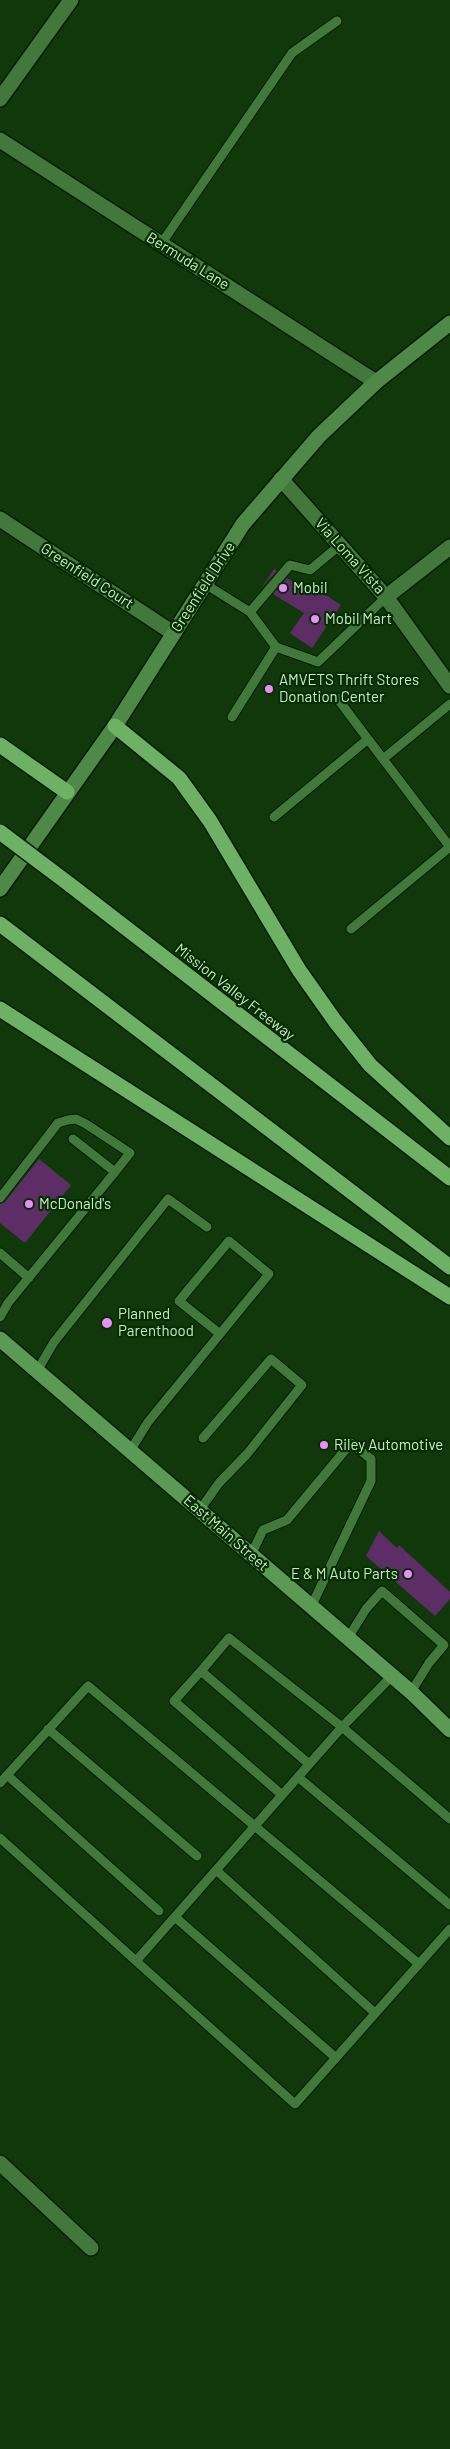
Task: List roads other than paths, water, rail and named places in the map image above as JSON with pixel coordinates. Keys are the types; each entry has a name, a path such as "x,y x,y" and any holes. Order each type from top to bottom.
{"highway":[{"path":"115,726 179,778 210,821 294,962 335,1021 370,1065 450,1138"},
{"path":"0,745 67,792"},
{"name":"Mission Valley Freeway","path":"0,832 450,1178"},
{"path":"0,924 450,1267"},
{"path":"0,1009 450,1298"}],"main road":[{"name":"Greenfield Drive","path":"0,889 115,726 242,524 319,436 376,382 450,323"},
{"name":"East Main Street","path":"0,1339 411,1692 450,1730"}],"street":[{"path":"0,100 71,0"},
{"name":"Bermuda Lane","path":"0,140 376,382"},
{"name":"Via Loma Vista","path":"281,479 386,597 450,686"},
{"name":"Greenfield Court","path":"0,519 173,633"},
{"path":"386,597 450,546"},
{"path":"0,2163 91,2248"}],"lane":[{"path":"161,244 292,53 337,21"},
{"path":"250,612 290,565 310,570 340,545"},
{"path":"205,584 250,612 276,647 318,662 386,597"},
{"path":"232,717 276,647"},
{"path":"337,698 450,847 351,929"},
{"path":"383,759 450,704"},
{"path":"274,817 368,739"},
{"path":"0,1198 58,1123 76,1119 130,1154 8,1303 0,1317"},
{"path":"73,1139 115,1172"},
{"path":"37,1371 54,1342 168,1199 207,1227"},
{"path":"130,1451 148,1422 220,1334 269,1274 229,1241 179,1301 220,1334"},
{"path":"0,1253 29,1278"},
{"path":"199,1510 219,1483 247,1454 302,1385 271,1359 203,1438"},
{"path":"251,1555 263,1530 287,1520 351,1443 371,1459 370,1481 311,1607"},
{"path":"348,1638 366,1609 382,1591 444,1645 429,1663 411,1692"},
{"path":"282,1795 174,1701 229,1638 342,1727 450,1819"},
{"path":"201,1671 309,1764"},
{"path":"136,1961 342,1727 392,1676"},
{"path":"0,1783 88,1686 419,1964"},
{"path":"48,1729 197,1856"},
{"path":"8,1775 159,1912"},
{"path":"298,1776 450,1905"},
{"path":"0,1838 295,2104 450,1929"},
{"path":"216,1870 376,2013"},
{"path":"175,1917 336,2058"}],"place":[{"name":"Mobil","path":"283,588"},
{"name":"Mobil Mart","path":"315,619"},
{"name":"AMVETS Thrift Stores Donation Center","path":"269,689"},
{"name":"McDonald's","path":"29,1204"},
{"name":"Planned Parenthood","path":"107,1323"},
{"name":"Riley Automotive","path":"324,1445"},
{"name":"E & M Auto Parts","path":"408,1574"}]}
